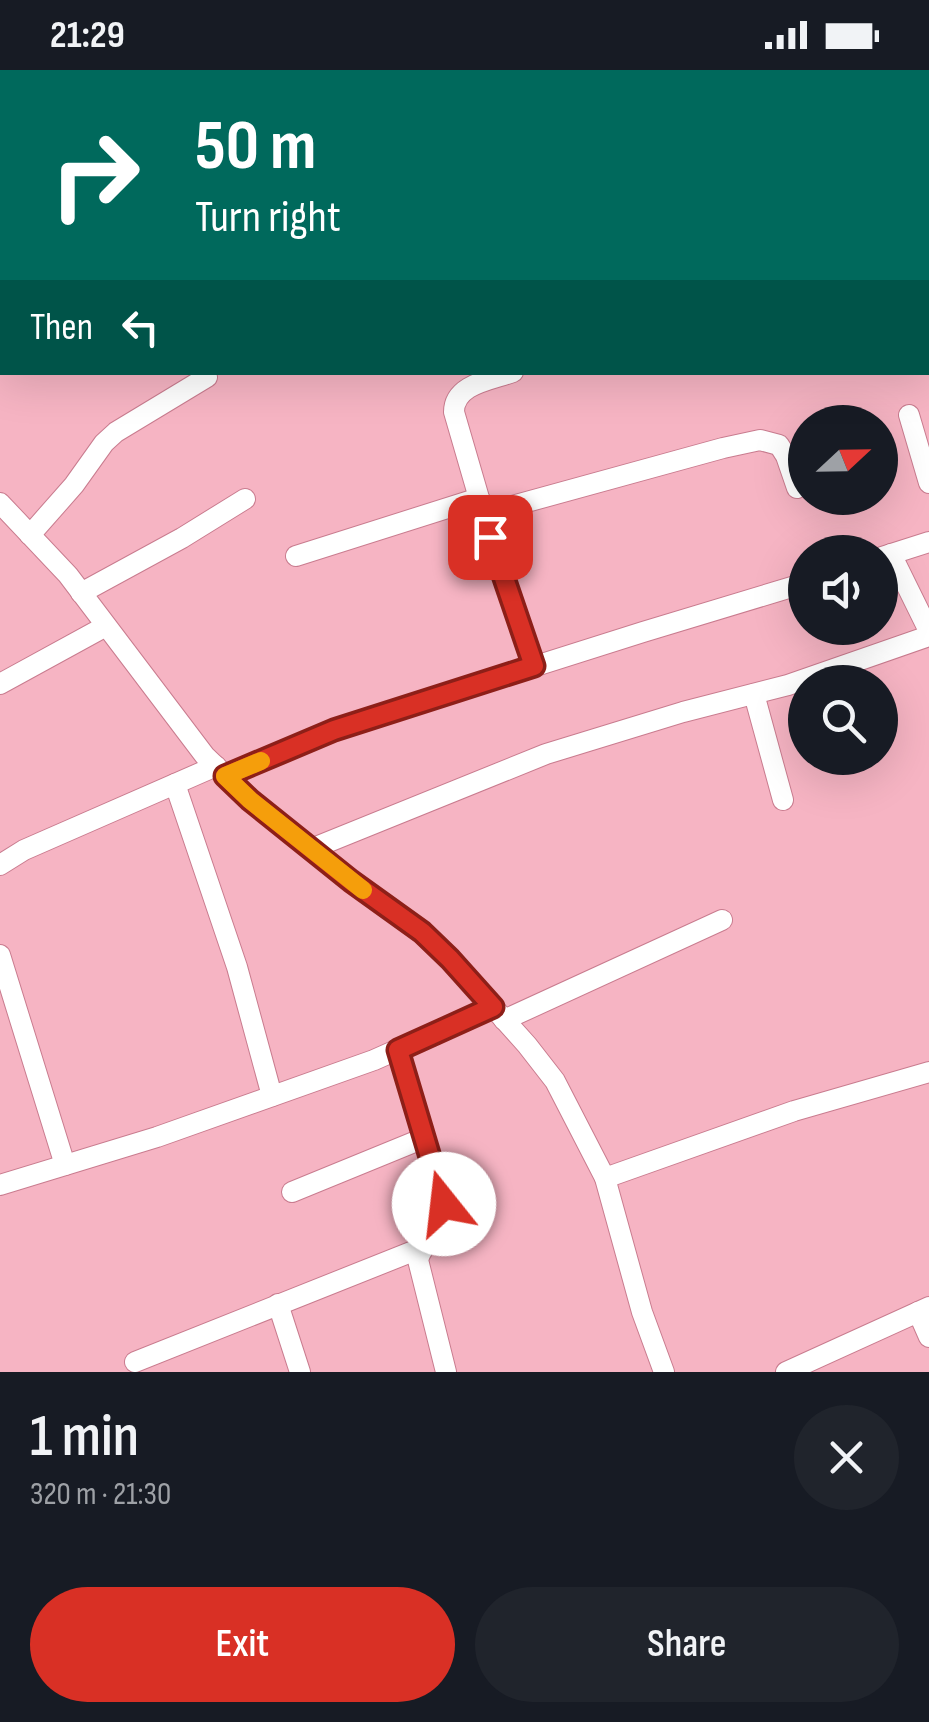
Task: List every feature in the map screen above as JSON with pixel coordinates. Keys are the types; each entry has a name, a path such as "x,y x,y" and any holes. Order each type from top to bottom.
{"street":[{"path":"504,375 458,395 454,412 534,666"},
{"path":"30,535 116,432 207,377"},
{"path":"909,416 929,483"},
{"path":"296,556 481,506 760,440 779,445 788,462"},
{"path":"81,592 182,538 244,499"},
{"path":"0,503 68,575 205,756 250,800 422,932 555,1081 605,1178 642,1312 664,1372"},
{"path":"898,552 929,542"},
{"path":"310,848 546,754 682,712 788,685 929,633 898,577"},
{"path":"0,865 24,850 175,784 534,666 788,589"},
{"path":"0,684 106,626"},
{"path":"754,694 783,800"},
{"path":"175,784 237,967 272,1096"},
{"path":"0,1185 157,1137 374,1060 722,920"},
{"path":"0,955 64,1166"},
{"path":"135,1362 421,1248 444,1227 447,1217 398,1050"},
{"path":"605,1178 794,1111 929,1072"},
{"path":"292,1192 424,1138"},
{"path":"421,1248 418,1260 446,1372"},
{"path":"278,1304 300,1372"},
{"path":"786,1372 923,1309 929,1337"}],"slow traffic":[{"path":"261,761 225,776 363,890"}],"route":[{"path":"444,1204 398,1050 493,1007 422,932 351,881 225,776 334,730 534,666 490,537"}]}
